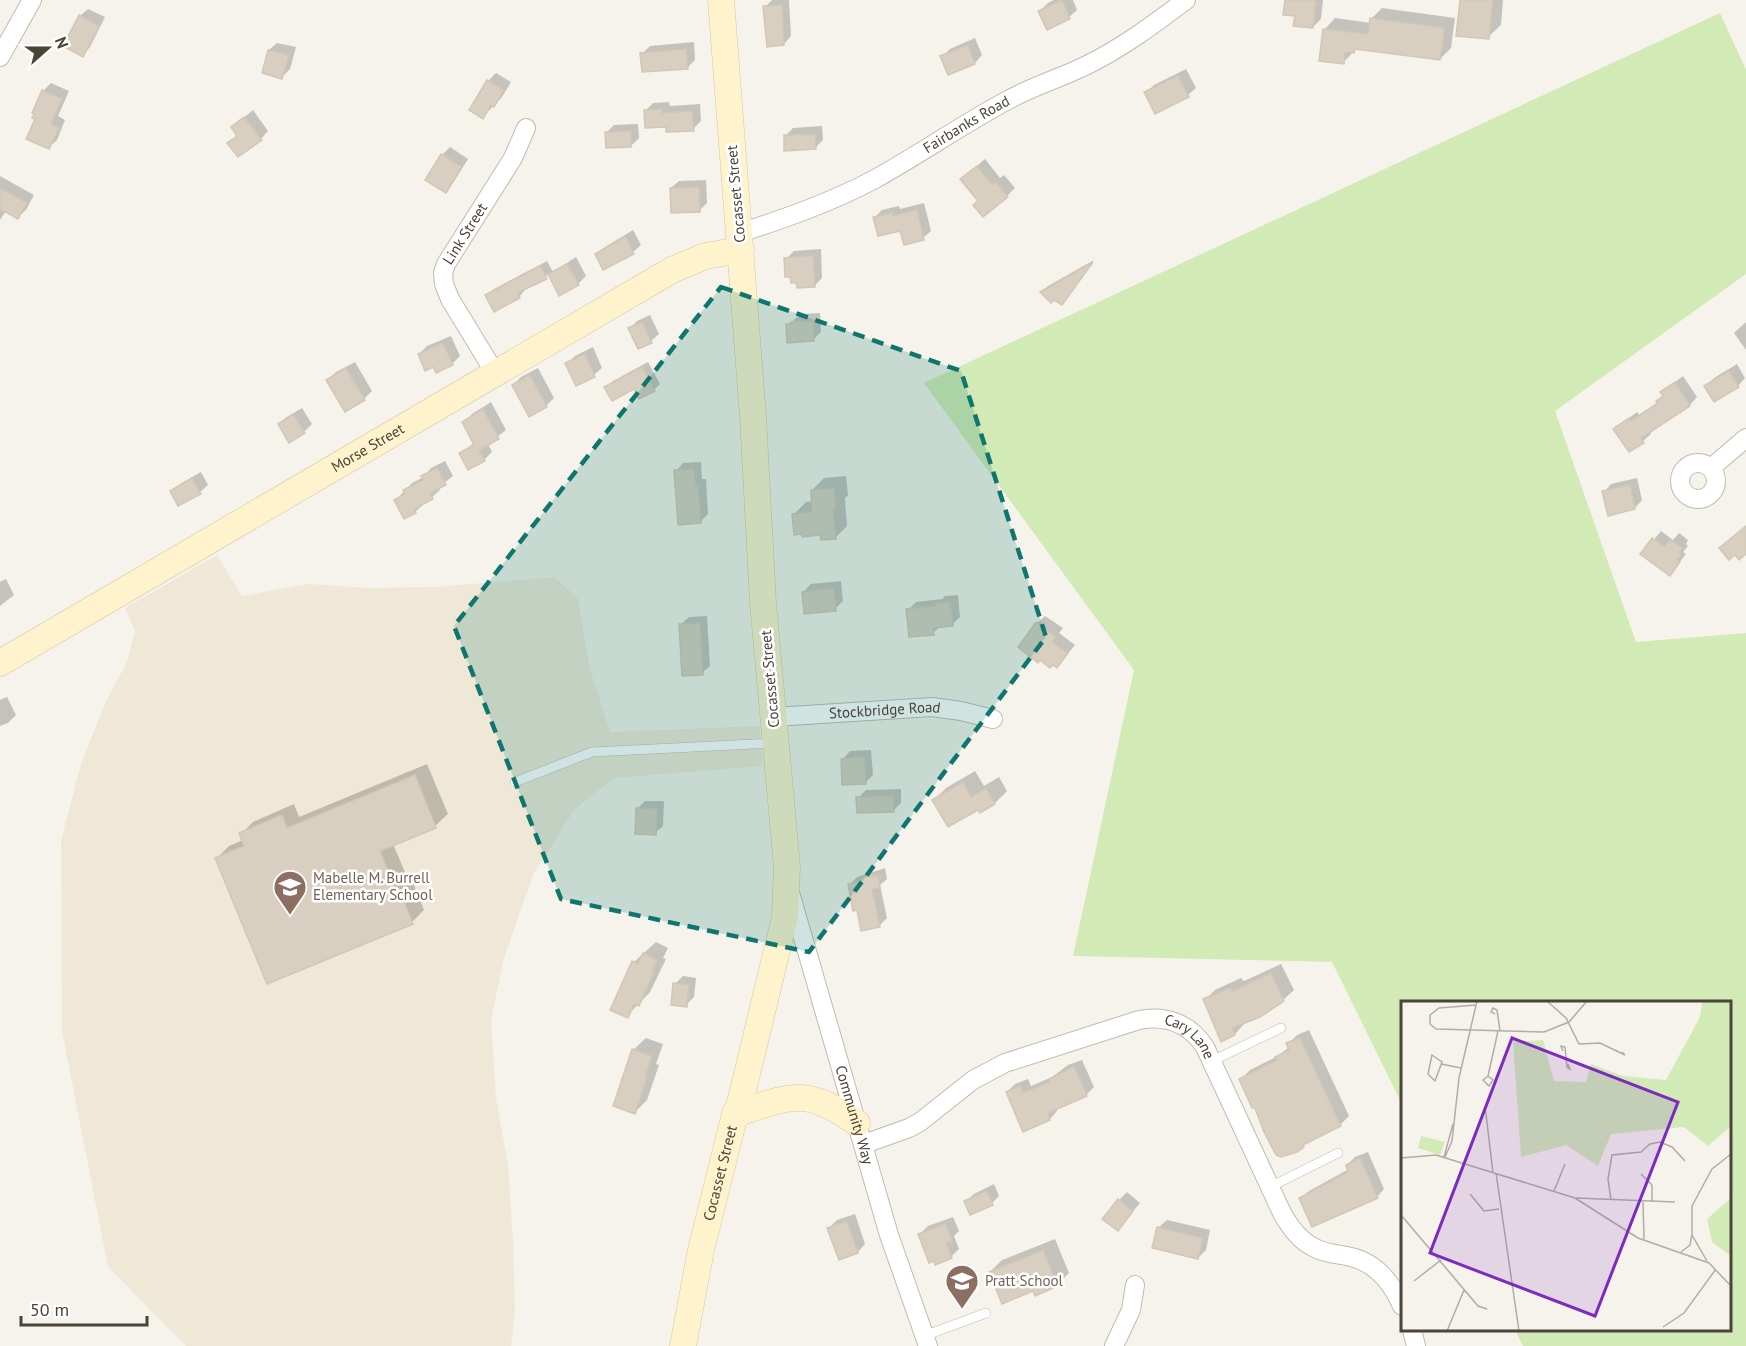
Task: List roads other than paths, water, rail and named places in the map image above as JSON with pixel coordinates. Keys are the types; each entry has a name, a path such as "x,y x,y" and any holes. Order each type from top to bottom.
{"main road":[{"name":"Cocasset Street","path":"684,1346 701,1250 735,1114 740,1103 785,917 787,883 763,603 740,241 721,0"},
{"name":"Morse Street","path":"0,663 682,265 740,241"},
{"path":"735,1114 780,1099 810,1099 828,1104 860,1134"}],"street":[{"path":"0,57 32,0"},
{"name":"Fairbanks Road","path":"740,241 873,180 1010,98 1101,58 1186,0"},
{"name":"Link Street","path":"495,373 450,298 444,284 443,273 446,264 513,158 526,128"},
{"path":"1711,468 1746,438"},
{"name":"Stockbridge Road","path":"774,717 932,707 947,708 993,719"},
{"name":"Community Way","path":"787,883 889,1235 926,1341"},
{"name":"Cary Lane","path":"860,1134 920,1122 973,1080 1005,1063 1139,1020 1161,1018 1172,1020 1190,1029 1199,1038 1212,1061 1283,1215 1297,1235 1315,1248 1355,1258 1373,1267 1389,1281 1401,1304"},
{"path":"1114,1346 1131,1310 1135,1285"},
{"path":"1412,1331 1416,1346"}],"lane":[{"path":"515,782 592,752 776,743"},
{"path":"1212,1061 1281,1028"},
{"path":"1270,1187 1338,1153"},
{"path":"926,1341 986,1313"}],"place":[{"name":"Mabelle M. Burrell Elementary School","path":"290,916"},
{"name":"Pratt School","path":"962,1310"}]}
